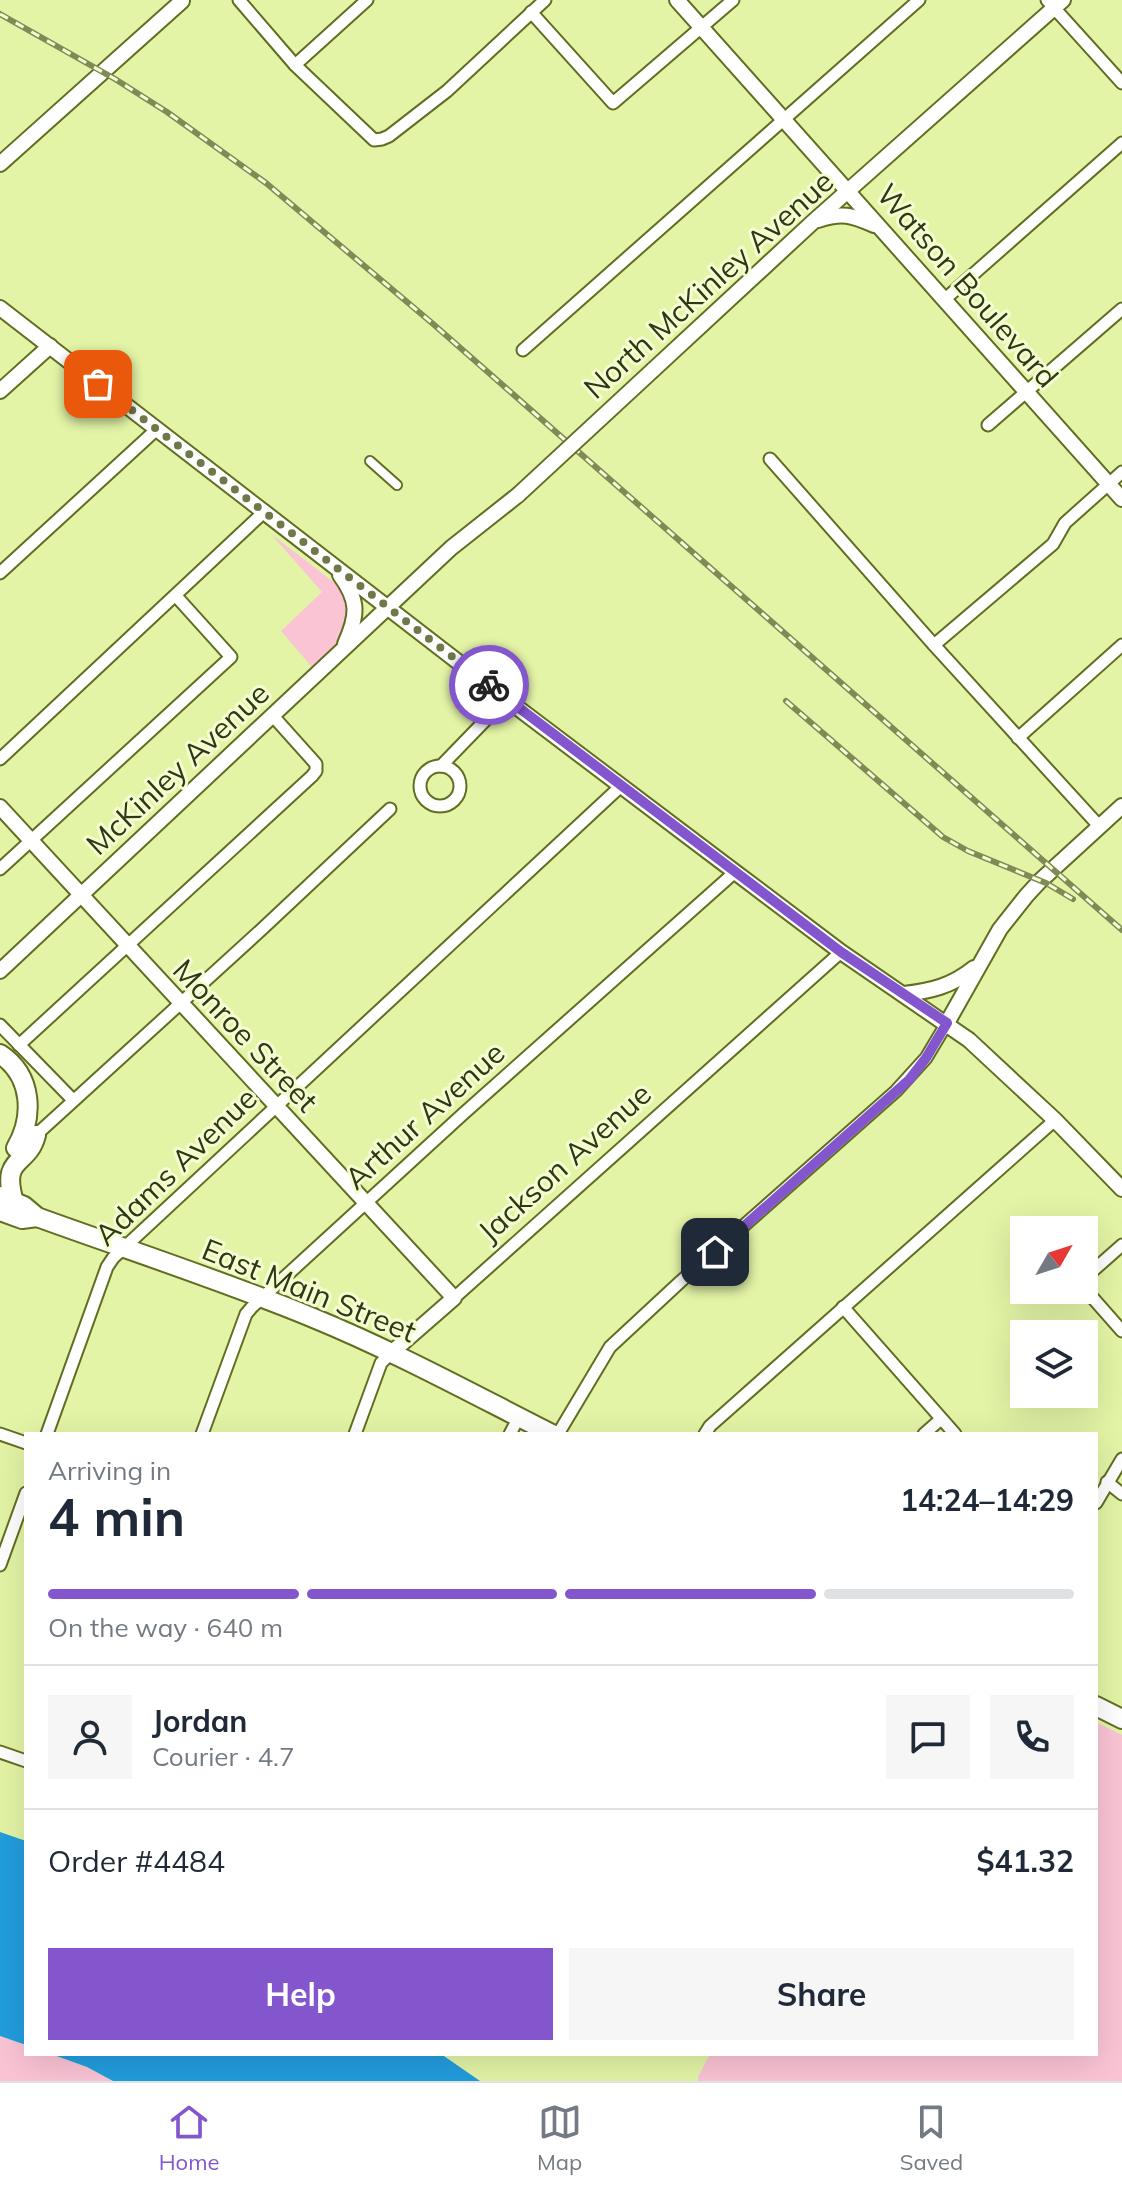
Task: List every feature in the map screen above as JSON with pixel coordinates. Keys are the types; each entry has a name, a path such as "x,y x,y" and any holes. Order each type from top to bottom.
{"main road":[{"path":"0,1054 16,1069 28,1097 26,1127 16,1148"},
{"path":"0,1161 28,1136 36,1135 34,1143 6,1169 5,1203"},
{"name":"East Main Street","path":"5,1203 24,1206 37,1217 313,1318 391,1353 514,1426 545,1432"},
{"path":"1098,1707 1122,1719"}],"street":[{"path":"239,0 295,65 374,140 389,136 435,101 545,0"},
{"path":"295,65 367,0"},
{"name":"Watson Boulevard","path":"677,0 1122,499"},
{"path":"531,12 613,103 733,0"},
{"path":"523,350 919,0"},
{"path":"0,164 182,1"},
{"path":"1055,3 1122,83"},
{"name":"North McKinley Avenue","path":"389,608 451,548 518,495 1055,3"},
{"path":"944,300 1122,143"},
{"path":"814,221 841,214 853,215 880,228"},
{"path":"0,308 621,786 841,952 969,1040 1055,1120 1122,1189"},
{"path":"988,425 1122,309"},
{"path":"0,391 50,346"},
{"path":"0,573 157,429"},
{"path":"770,459 1100,827"},
{"path":"370,461 397,485"},
{"path":"934,645 1053,544 1065,523 1122,472"},
{"path":"0,759 265,511"},
{"path":"330,562 350,589 355,610 353,626 342,652"},
{"path":"0,869 231,657 176,596"},
{"name":"McKinley Avenue","path":"1,969 389,608"},
{"path":"1018,738 1122,645"},
{"path":"441,766 506,699"},
{"path":"19,1045 316,771 316,764 273,716"},
{"name":"Adams Avenue","path":"48,1432 107,1267 122,1248 621,786"},
{"path":"556,1432 610,1347 896,1091 926,1058 1000,929 1027,895 1122,806"},
{"name":"Monroe Street","path":"0,807 454,1298"},
{"path":"36,1135 390,809"},
{"name":"Arthur Avenue","path":"203,1432 246,1314 261,1297 735,872"},
{"name":"Jackson Avenue","path":"356,1432 381,1363 391,1353 841,952"},
{"path":"904,994 935,991 956,981 983,959"},
{"path":"0,1025 73,1100"},
{"path":"706,1432 1055,1120"},
{"path":"1098,1266 1122,1245"},
{"path":"1096,1304 1122,1331"},
{"path":"843,1307 953,1432"},
{"path":"926,1432 941,1419"},
{"path":"0,1434 24,1442"},
{"path":"1098,1499 1122,1459"},
{"path":"1107,1482 1122,1494"},
{"path":"0,1565 24,1499"},
{"path":"0,1752 24,1760"}],"shaded area":[{"path":"271,534 348,593 351,631 312,667 281,631 322,592"},
{"path":"1098,1723 1122,1735 1122,2081 698,2081 709,2056 1098,2056"},
{"path":"0,2036 24,2044 24,2056 57,2056 113,2081 0,2081"}],"water":[{"path":"0,1832 24,1840 24,2044 0,2036"},
{"path":"57,2056 444,2056 480,2081 113,2081"}],"railway":[{"path":"0,14 167,112 266,183 432,323 1122,930"},
{"path":"786,701 943,837 968,851 1046,883 1073,899"}],"way so far":[{"path":"98,384 489,685"}],"route":[{"path":"489,685 841,952 947,1023 909,1080 715,1252"}]}
